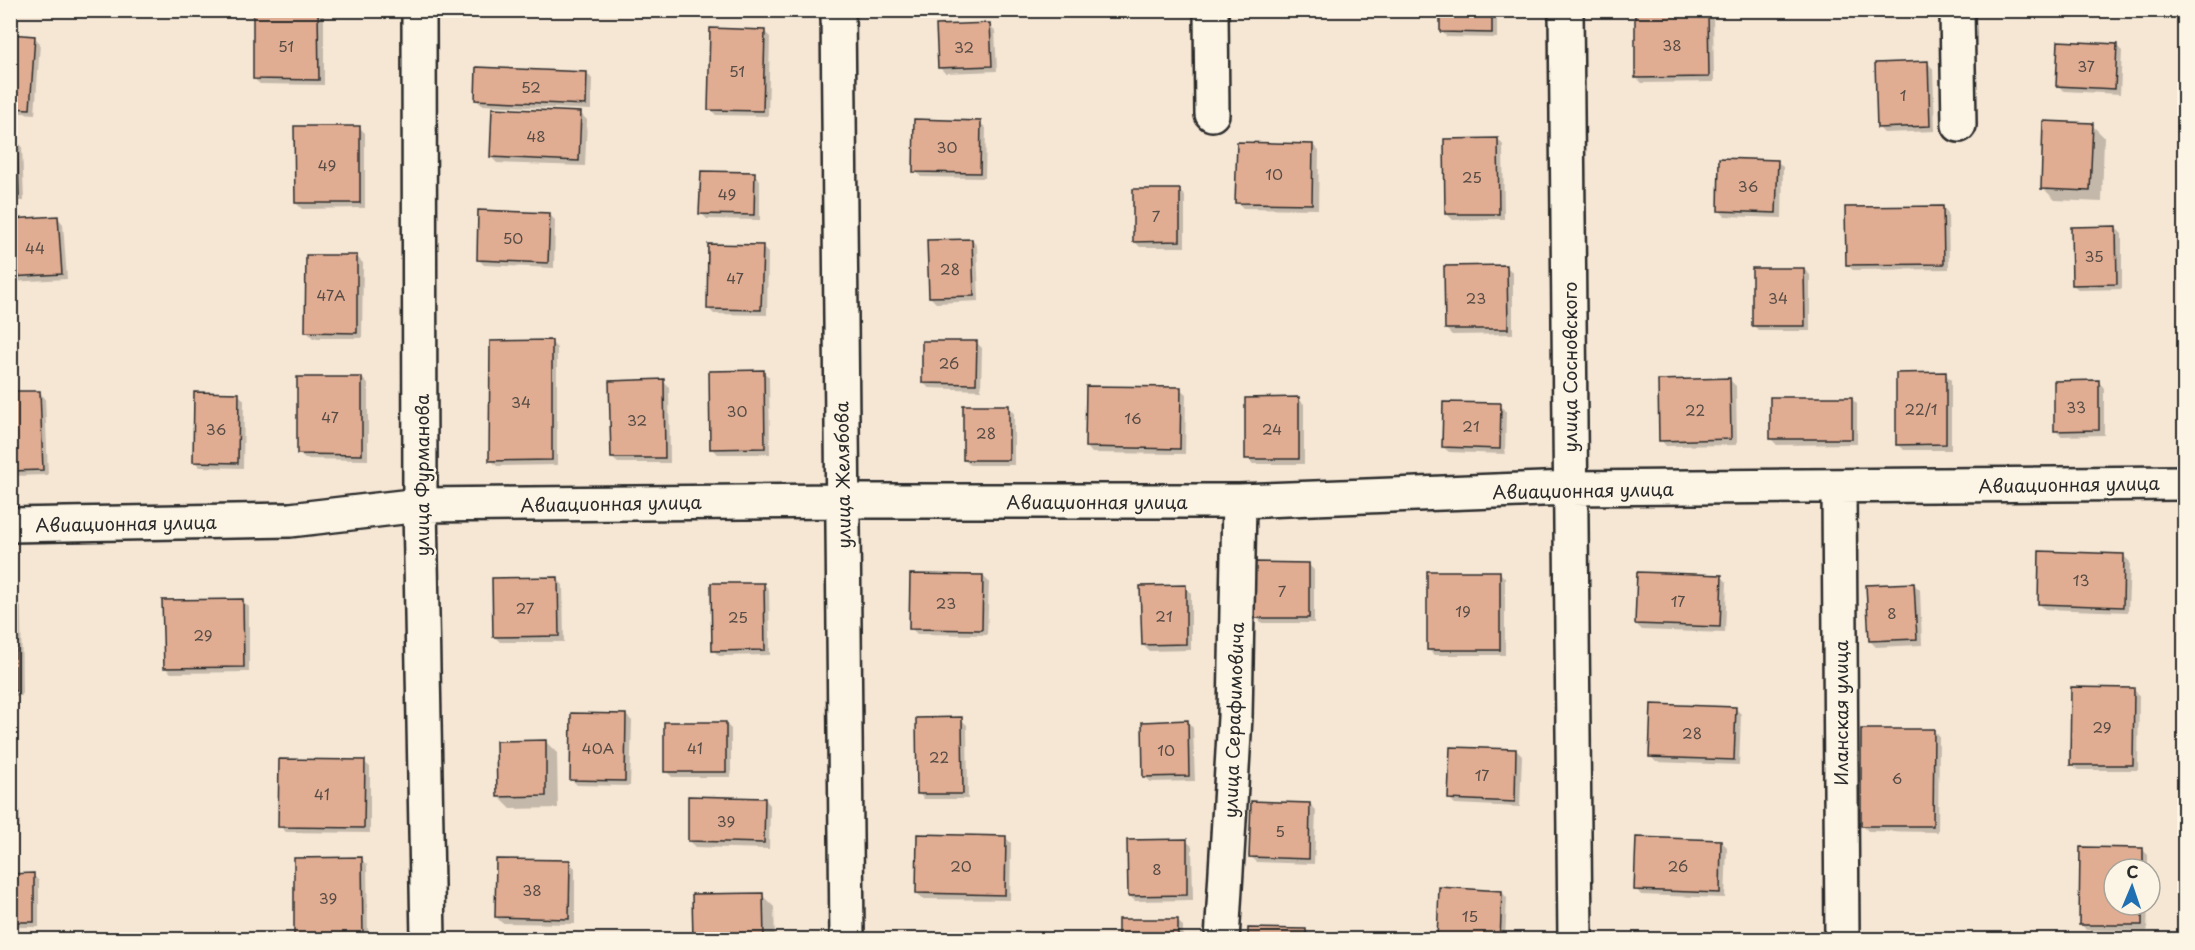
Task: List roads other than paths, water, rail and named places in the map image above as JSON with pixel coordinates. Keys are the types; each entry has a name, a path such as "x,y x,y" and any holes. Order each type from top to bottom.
{"street":[{"name":"улица Фурманова","path":"419,10 420,505 428,939"},
{"name":"улица Желябова","path":"838,10 847,939"},
{"path":"1210,10 1212,114"},
{"name":"улица Сосновского","path":"1566,10 1575,939"},
{"path":"1957,10 1959,125"},
{"name":"Авиационная улица","path":"10,525 290,520 420,505 842,501 1239,501 1569,489 2184,483"},
{"name":"Иланская улица","path":"1839,487 1842,939"},
{"name":"улица Серафимовича","path":"1222,939 1235,717 1239,501"}]}
